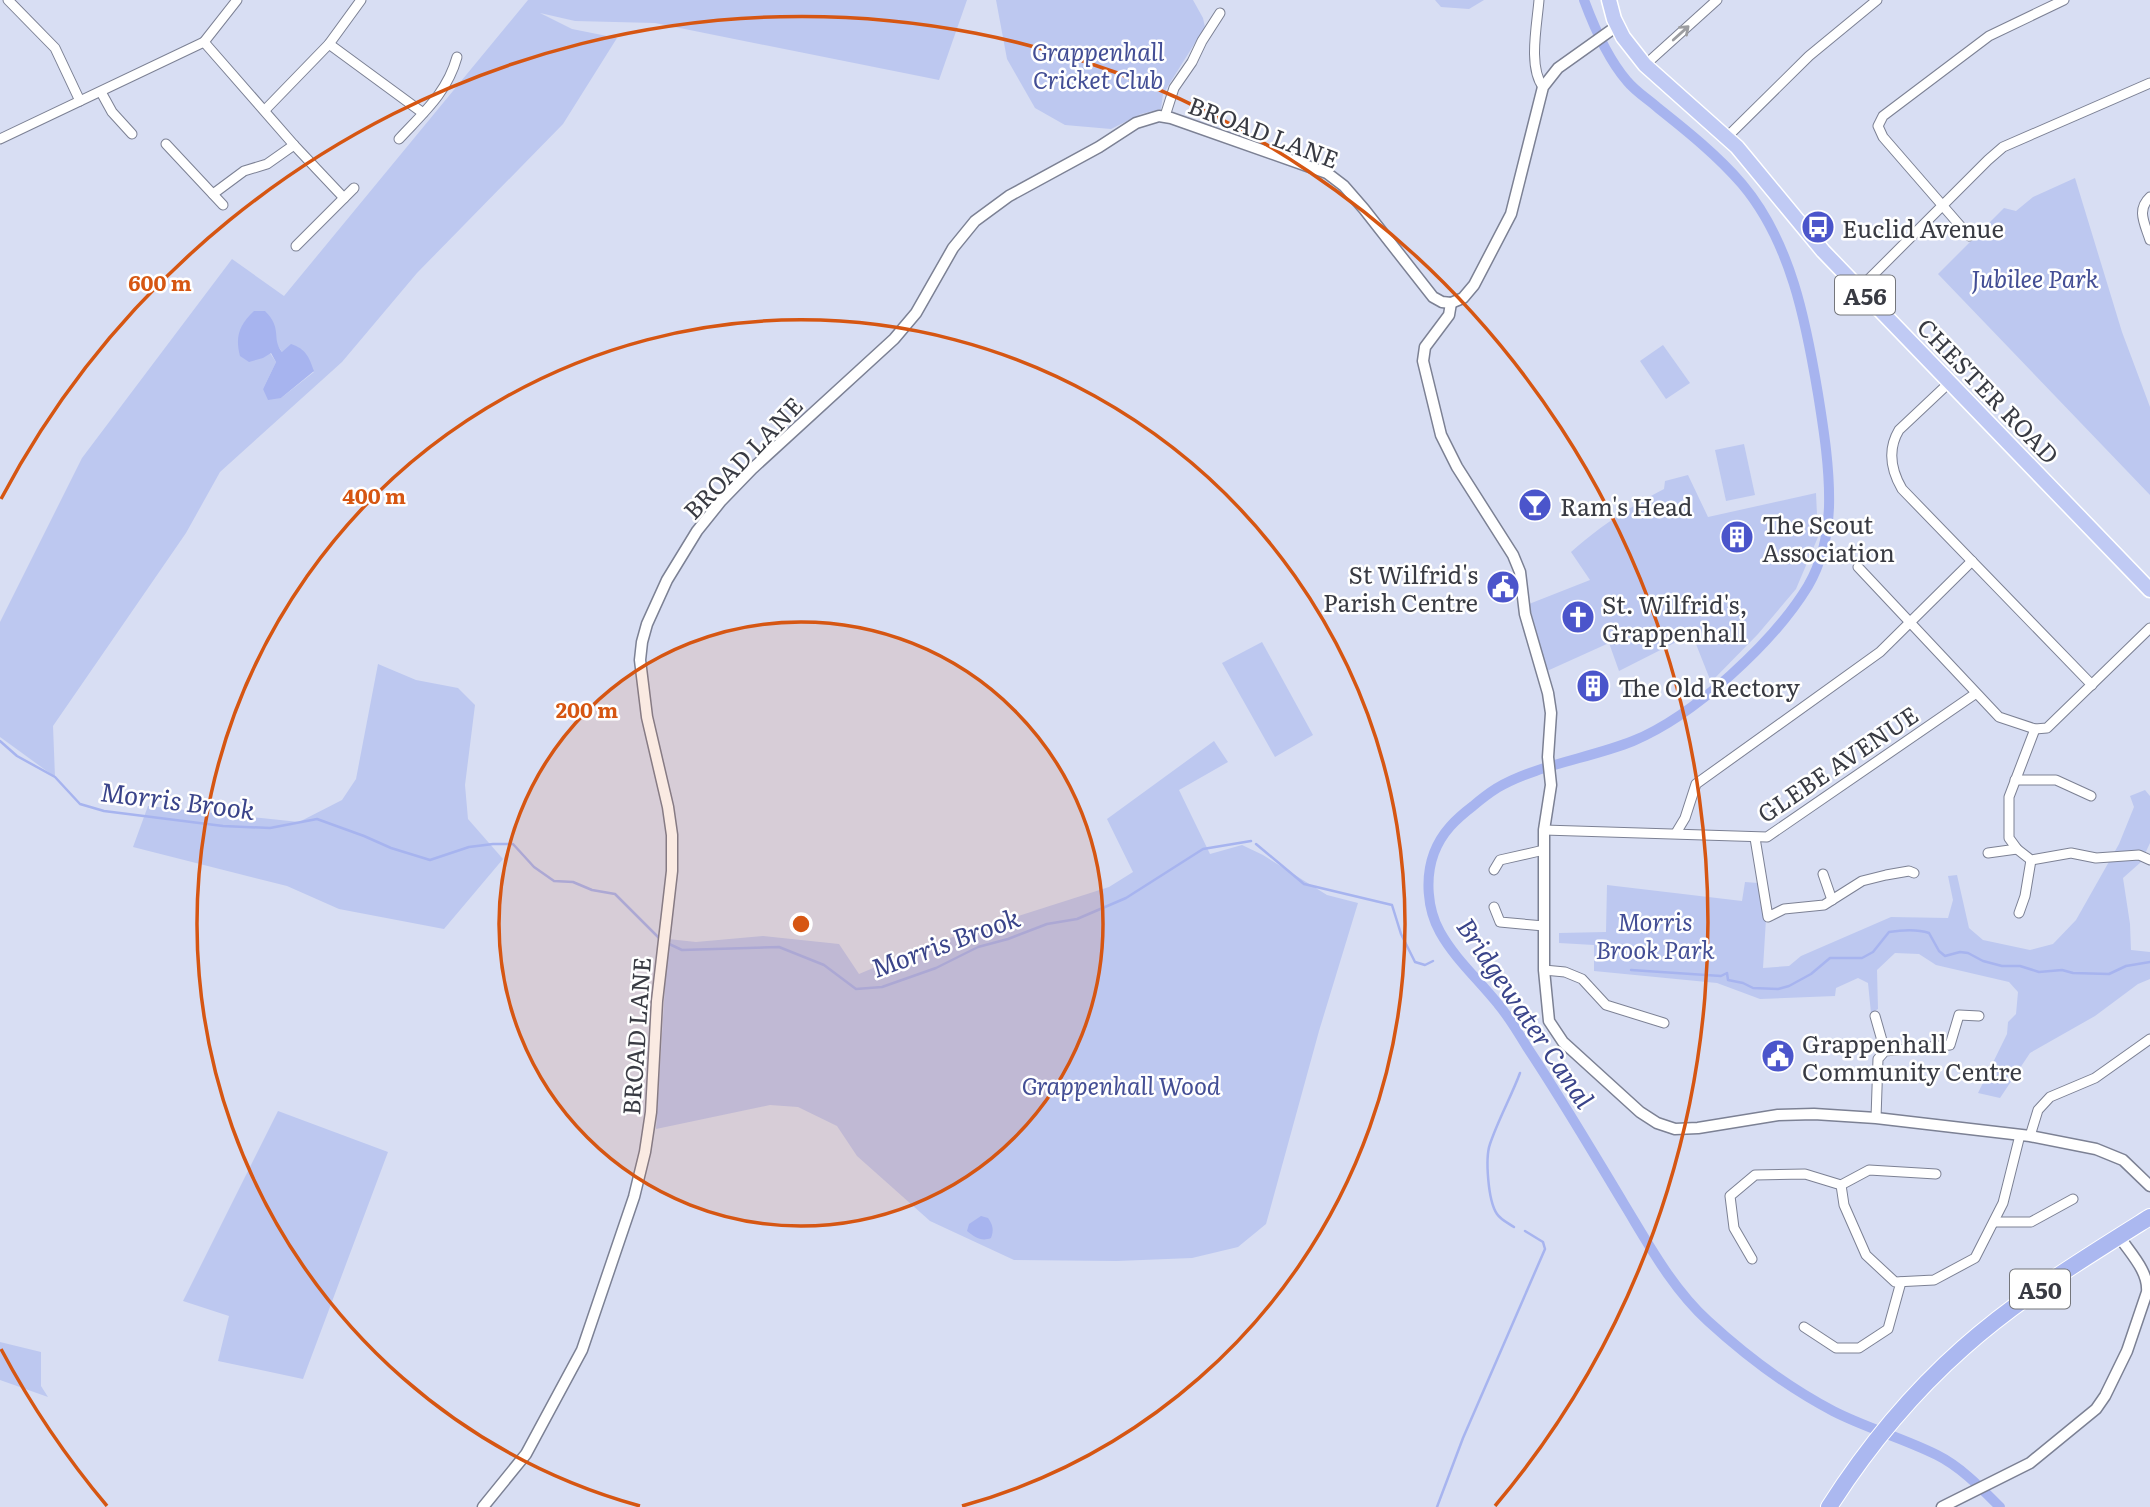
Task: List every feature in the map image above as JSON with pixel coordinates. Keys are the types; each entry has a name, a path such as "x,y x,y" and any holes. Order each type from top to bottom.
{"highway":[{"name":"A50","path":"1829,1507 1871,1446 1964,1347 2048,1283 2150,1217"}],"main road":[{"name":"CHESTER ROAD","path":"1609,0 1612,30 1645,65 1727,137 1797,222 1859,289 2150,590"}],"street":[{"path":"8,0 55,48 80,101"},
{"path":"0,139 204,42 237,0"},
{"path":"265,110 329,44 361,0"},
{"path":"1539,0 1535,63 1536,74 1543,87"},
{"path":"1645,65 1717,0"},
{"path":"1727,137 1809,56 1877,0"},
{"path":"1969,236 1882,137 1878,126 1883,116 1989,36 2064,0"},
{"path":"1165,116 1174,88 1220,13"},
{"path":"1612,30 1558,68 1543,87 1511,214 1474,285 1463,298 1451,303 1450,315 1425,347 1423,361 1441,435 1457,467 1513,555 1520,572 1525,614 1548,693 1551,713 1548,757 1550,785 1544,830 1544,970 1549,1021 1563,1042 1620,1094 1657,1123 1675,1129 1778,1115 1814,1114 1876,1118 2025,1135 2096,1149 2114,1156 2123,1160 2150,1186"},
{"path":"204,42 344,198"},
{"path":"329,44 423,113"},
{"path":"399,139 445,88 452,76 457,57"},
{"path":"1859,289 2003,147 2150,83"},
{"path":"101,92 111,112 132,134"},
{"name":"BROAD LANE","path":"483,1507 526,1454 582,1350 634,1197 650,1124 661,954 672,870 672,835 668,807 647,717 640,660 642,642 653,608 681,555 708,516 752,469 894,340 916,313 960,239 985,212 1136,123 1152,117 1165,116 1311,166 1334,177 1364,209 1433,297 1451,303"},
{"path":"166,144 223,205"},
{"path":"213,194 244,171 267,164 294,145"},
{"path":"296,246 354,188"},
{"path":"2150,197 2143,203 2141,213 2150,240"},
{"path":"1950,382 1899,430 1892,446 1892,458 1893,469 1902,489 2092,685"},
{"path":"1676,833 1685,818 1696,784 1880,652 1972,561"},
{"path":"1858,567 1999,717 2035,729 2047,728 2150,628"},
{"name":"GLEBE AVENUE","path":"1544,830 1767,837 1975,694"},
{"path":"2035,729 2009,797 2009,838 2017,849 2031,860 2071,853 2096,858 2139,855 2150,860"},
{"path":"2015,780 2056,780 2091,796"},
{"path":"1755,838 1768,918 1784,909 1824,905 1862,881 1909,871 1914,873"},
{"path":"1989,853 2017,849"},
{"path":"1494,870 1500,860 1544,850"},
{"path":"2019,913 2031,860"},
{"path":"1823,874 1832,900"},
{"path":"1494,907 1500,922 1544,926"},
{"path":"1544,970 1565,972 1582,979 1606,1005 1664,1023"},
{"path":"1876,1118 1878,1059 1885,1051 1950,1045 1959,1015 1979,1016"},
{"path":"1875,1016 1885,1051"},
{"path":"1840,1185 1844,1205 1866,1255 1895,1282 1934,1280 1975,1258 2004,1203 2025,1135 2038,1110 2050,1097 2095,1078 2150,1039"},
{"path":"1752,1259 1734,1228 1730,1196 1755,1175 1805,1174 1840,1185 1869,1170 1936,1174"},
{"path":"1994,1222 2031,1222 2073,1199"},
{"path":"1942,1507 1955,1504 2030,1463 2096,1409 2127,1351 2148,1285 2144,1274 2119,1236"},
{"path":"1804,1327 1836,1348 1860,1348 1888,1329 1901,1282"}],"green space":[{"path":"528,0 967,0 939,80 655,23 575,21 540,13 572,29 617,38 563,124 417,273 342,362 220,472 186,533 53,726 55,777 0,737 0,622 82,458 232,259 284,296","holes":["277,345 283,353 314,372 281,398 263,389 276,362 270,353"]},
{"name":"Grappenhall Cricket Club","path":"996,0 1193,0 1205,27 1163,94 1161,109 1141,114 1111,129 1065,125 1035,108 1007,59"},
{"path":"1435,0 1484,0 1469,9 1441,7"},
{"name":"Jubilee Park","path":"2075,178 2122,332 2150,407 2150,495 1938,274 2004,208 2016,211 2033,197"},
{"path":"1663,345 1690,383 1666,399 1640,361"},
{"path":"1744,444 1755,495 1726,501 1715,450"},
{"path":"1688,475 1708,517 1816,493 1818,537 1796,589 1758,634 1711,682 1692,634 1619,671 1609,643 1547,671 1529,604 1590,580 1571,552 1616,518 1664,489 1665,481"},
{"path":"1262,642 1313,735 1275,757 1222,663"},
{"path":"378,664 416,680 458,688 475,705 465,785 468,819 503,859 444,929 339,909 287,886 133,847 148,806 299,822 342,800 356,779"},
{"name":"Grappenhall Wood","path":"1214,741 1228,762 1179,790 1210,854 1242,845 1327,895 1358,903 1319,1031 1266,1224 1238,1247 1192,1258 1117,1261 1014,1260 930,1221 857,1156 837,1126 798,1107 770,1105 656,1129 668,939 696,942 763,936 839,944 859,974 928,945 1109,887 1133,872 1107,819"},
{"name":"Morris Brook Park","path":"2145,790 2150,796 2150,843 2141,862 2123,878 2131,950 2150,952 2150,979 2138,984 2095,1016 2030,1053 2000,1098 1978,1093 2007,1034 2008,1022 2016,1014 2018,992 2009,982 1936,965 1919,954 1895,953 1877,970 1878,1009 1871,1013 1868,983 1858,978 1836,988 1835,996 1760,999 1717,983 1594,971 1594,945 1559,943 1559,933 1606,932 1607,885 1742,901 1745,882 1758,883 1766,919 1763,968 1789,966 1801,956 1891,917 1948,918 1953,900 1948,876 1957,875 1969,928 1983,940 2030,950 2053,944 2076,920 2119,844 2134,807 2130,796"},
{"path":"278,1111 388,1152 303,1379 218,1361 229,1316 183,1301"},
{"path":"0,1342 41,1352 41,1386 48,1397 0,1380"}],"shaded area":[{"path":"254,311 265,311 270,317 282,352 291,344 300,348 314,371 281,398 268,400 263,389 276,362 271,353 249,362 240,356 240,332"},
{"path":"981,1216 988,1218 991,1223 991,1238 981,1239 967,1231 969,1224"}],"waterway":[{"name":"Bridgewater Canal","path":"1584,0 1602,42 1627,81 1702,144 1733,174 1759,207 1773,231 1802,311 1813,367 1828,465 1829,507 1826,538 1813,577 1793,608 1754,653 1706,696 1657,729 1633,741 1512,780 1488,794 1455,821 1445,832 1431,862 1429,893 1432,913 1440,932 1453,951 1513,1025 1652,1250 1695,1308 1752,1358 1800,1392 1846,1417 1946,1460 1970,1478 2000,1507"},
{"name":"Morris Brook","path":"0,741 17,756 55,777 80,804 104,811 223,826 270,828 317,819 430,860 469,847 513,844 534,867 554,881 573,882 592,890 615,894 661,940"},
{"name":"Morris Brook","path":"667,943 682,950 779,947 824,965 856,989 882,987 936,968 978,947 1047,924 1077,919 1126,898 1203,849 1251,841"},
{"name":"Morris Brook","path":"1256,844 1304,884 1392,905 1401,934 1415,962 1425,965 1433,961"},
{"name":"Morris Brook","path":"1631,970 1721,976 1727,973 1728,980 1753,988 1778,989 1811,974 1830,958 1862,958 1873,952 1889,932 1909,930 1929,933 1945,956 1968,953 1983,961 2002,966 2020,966 2039,972 2062,970 2109,974 2126,966 2150,962"},
{"path":"1514,1227 1500,1218 1494,1208 1488,1179 1488,1150 1520,1073"},
{"path":"1437,1507 1463,1438 1545,1249 1543,1242 1525,1231"}],"place":[{"name":"Euclid Avenue","path":"1818,227"},
{"name":"Ram's Head","path":"1535,505"},
{"name":"The Scout Association","path":"1737,537"},
{"name":"St Wilfrid's Parish Centre","path":"1503,587"},
{"name":"St. Wilfrid's, Grappenhall","path":"1578,617"},
{"name":"The Old Rectory","path":"1593,686"},
{"name":"Grappenhall Community Centre","path":"1778,1056"}]}
